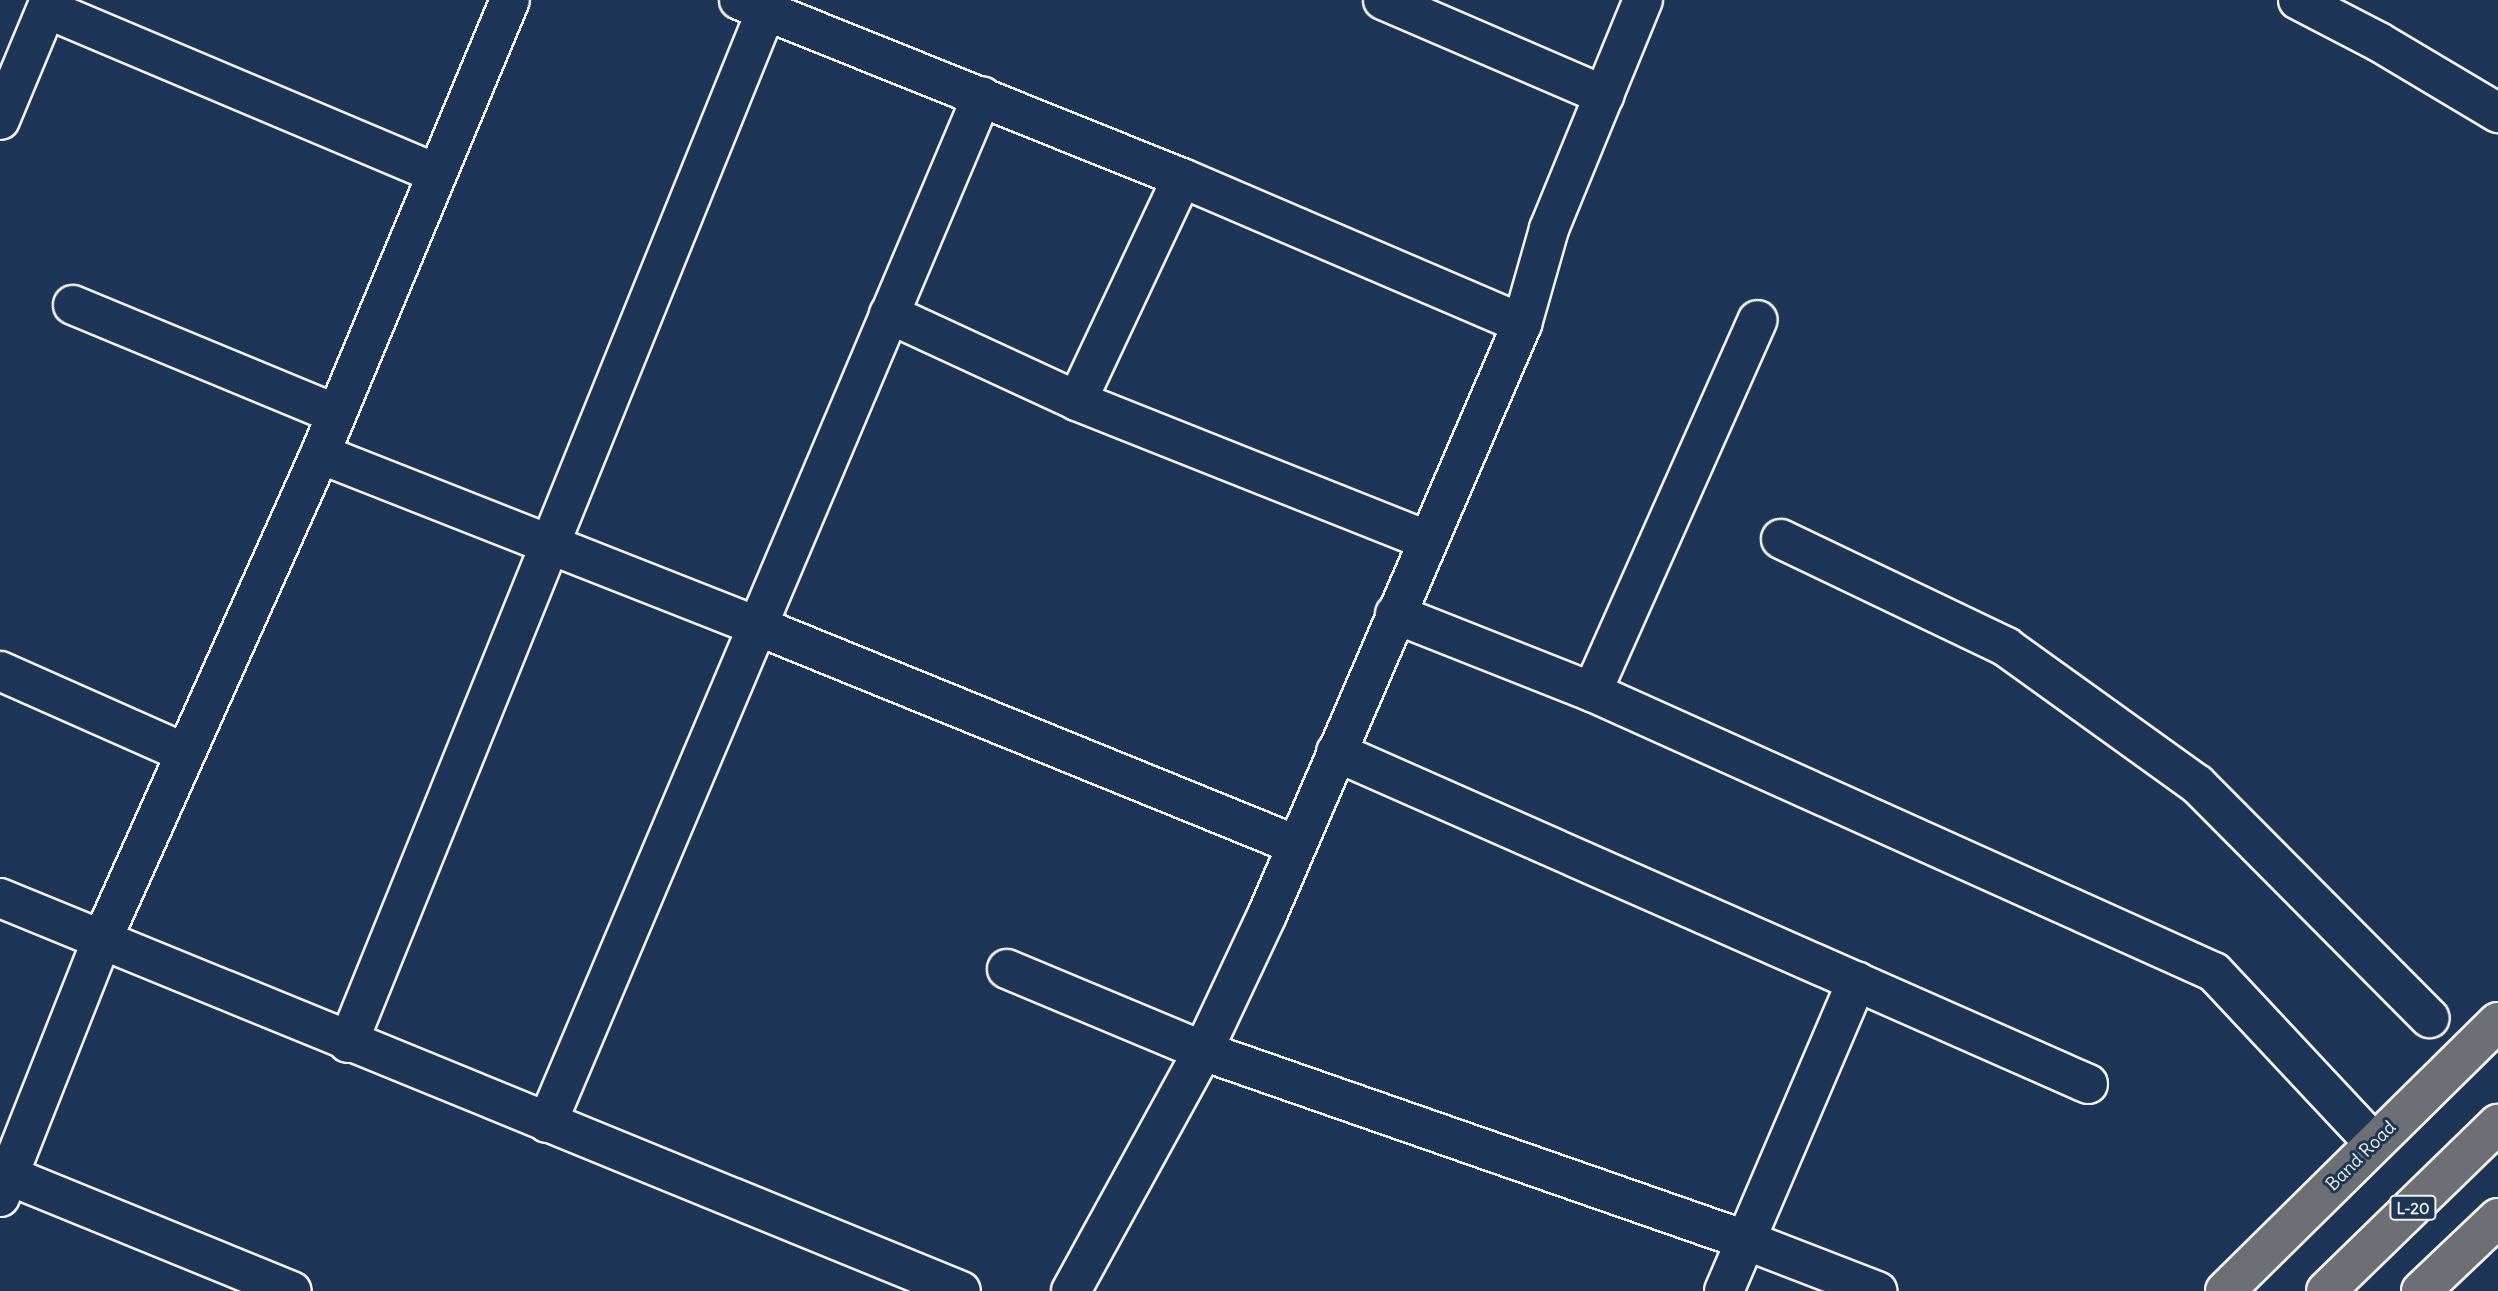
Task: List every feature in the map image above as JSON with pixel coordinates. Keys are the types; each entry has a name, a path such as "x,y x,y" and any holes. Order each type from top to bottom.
{"main road":[{"name":"Band Road","path":"2225,1291 2498,1022"},
{"name":"L-20","path":"2326,1291 2498,1124"},
{"path":"2421,1291 2498,1218"}],"street":[{"path":"292,1291 3,1181 101,942 320,454 435,173 510,0"},
{"path":"1383,0 1604,95"},
{"path":"1071,1291 1203,1051 1296,845 1522,324 1549,229 1643,0"},
{"path":"2298,0 2379,42 2498,113"},
{"path":"0,120 11,61 49,5 435,173"},
{"path":"348,1043 550,544 753,6 1182,178 1522,324"},
{"path":"547,1123 755,625 982,96"},
{"path":"1077,401 1182,178"},
{"path":"73,305 336,414"},
{"path":"888,314 1077,401 1427,540"},
{"path":"1592,692 1758,320"},
{"path":"320,454 755,625 1296,845"},
{"path":"1781,538 2006,647 2197,784 2429,1018"},
{"path":"1395,614 1592,692 2214,972 2374,1143"},
{"path":"0,671 186,753"},
{"path":"1336,752 2088,1084"},
{"path":"0,898 101,942 961,1291"},
{"path":"1007,969 1203,1051 1745,1240 1877,1291"},
{"path":"1724,1291 1857,981"}]}
